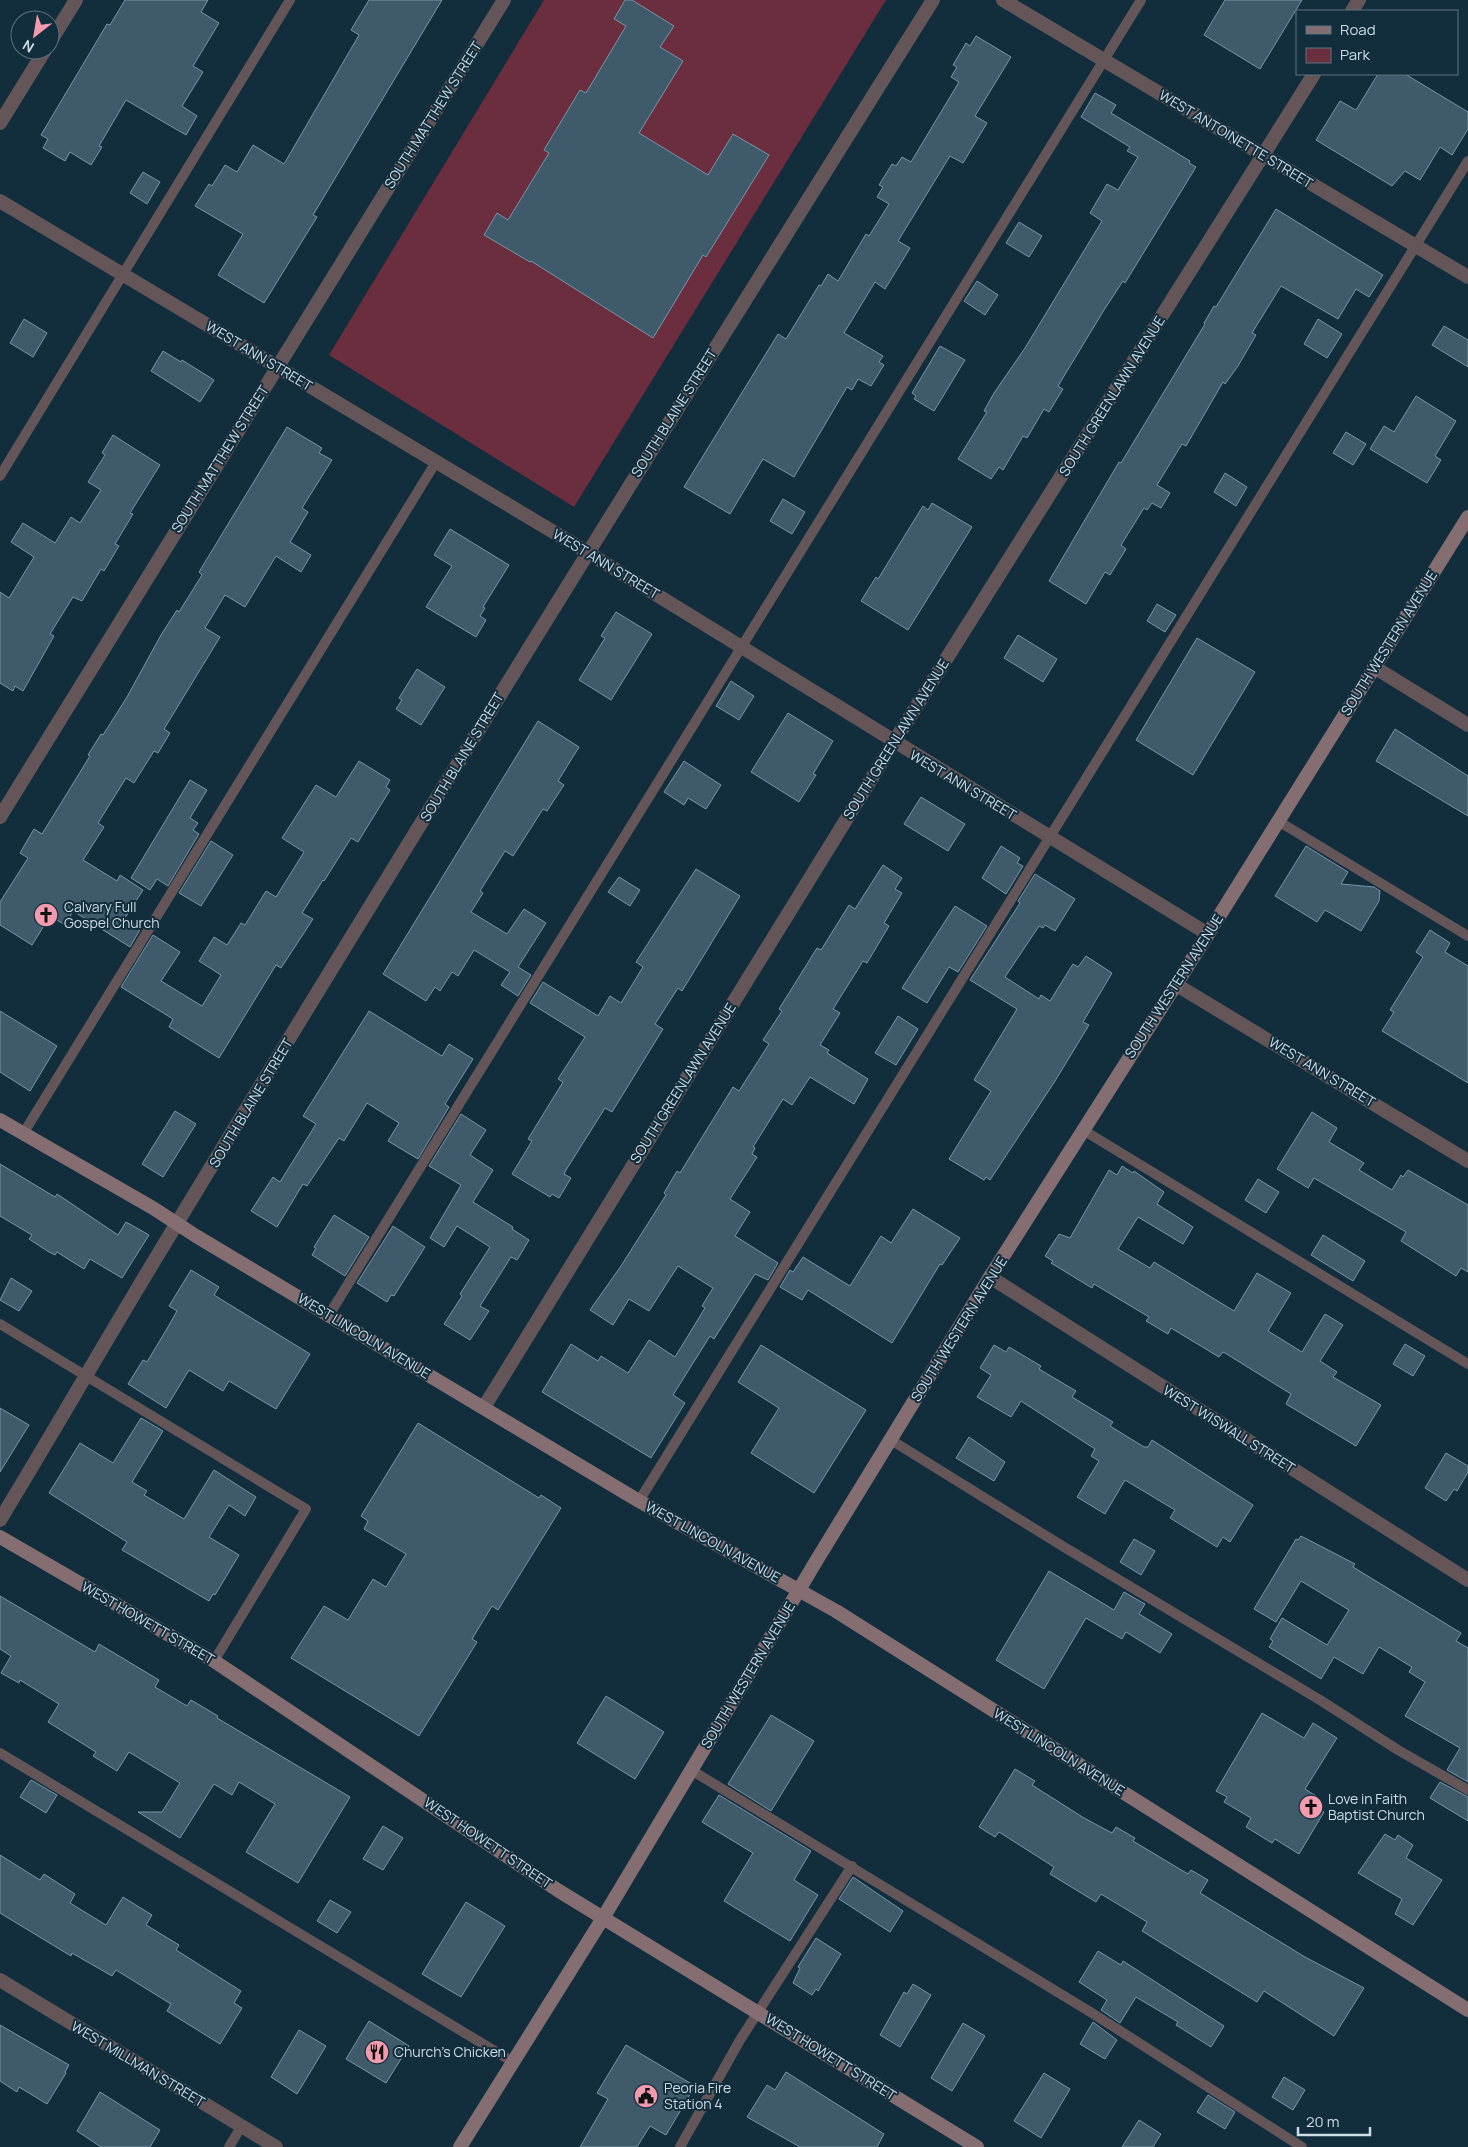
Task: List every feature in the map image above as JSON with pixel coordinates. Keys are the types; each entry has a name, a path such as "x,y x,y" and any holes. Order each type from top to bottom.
{"main road":[{"name":"SOUTH WESTERN AVENUE","path":"460,2147 603,1918 799,1589 990,1277 1208,934 1468,517"},
{"name":"WEST LINCOLN AVENUE","path":"0,1120 330,1315 639,1501 799,1589 1468,2010"},
{"name":"WEST HOWETT STREET","path":"0,1537 214,1662 559,1891 977,2147"}],"street":[{"path":"60,26 76,0"},
{"name":"SOUTH MATTHEW STREET","path":"0,817 504,0"},
{"name":"SOUTH BLAINE STREET","path":"0,1520 177,1224 587,552 933,0"},
{"name":"WEST ANTOINETTE STREET","path":"1003,0 1468,277"},
{"path":"0,123 39,60"},
{"name":"SOUTH GREENLAWN AVENUE","path":"484,1407 894,742 1313,75"},
{"name":"WEST ANN STREET","path":"0,201 587,552 1208,934"},
{"path":"1374,667 1468,725"},
{"name":"WEST ANN STREET","path":"1175,984 1468,1161"},
{"name":"WEST WISWALL STREET","path":"990,1277 1468,1580"},
{"name":"WEST MILLMAN STREET","path":"0,1980 276,2147"}],"lane":[{"path":"0,476 290,0"},
{"path":"330,1315 1141,0"},
{"path":"639,1501 1468,161"},
{"path":"23,1134 436,462"},
{"path":"1278,821 1468,936"},
{"path":"1083,1130 1468,1364"},
{"path":"0,1324 306,1509 214,1662"},
{"path":"891,1440 1056,1542 1320,1700 1398,1750 1468,1790"},
{"path":"0,1753 513,2062"},
{"path":"691,1770 1092,2012 1302,2147"},
{"path":"680,2147 758,2012 852,1866"},
{"path":"229,2147 241,2127"}],"green space":[{"path":"544,0 886,0 574,507 329,355"}],"building":[{"path":"125,0 208,0 201,12 219,23 193,66 203,72 182,106 197,116 186,135 126,100 99,146 102,147 91,165 70,152 65,161 43,148 48,139 41,135 107,24 110,25"},
{"path":"369,0 442,0 313,215 317,217 264,303 218,275 243,234 195,206 209,184 212,186 225,165 237,172 253,145 284,164 359,35 351,30"},
{"path":"625,0 632,0 674,26 660,47 683,61 639,133 708,175 733,134 769,155 706,257 703,255 653,338 531,261 484,235 497,213 508,220 549,153 544,150 580,90 586,93 626,26 614,19"},
{"path":"1225,0 1302,0 1260,69 1204,35"},
{"path":"976,36 1011,57 975,116 987,123 963,163 950,156 898,241 910,248 885,289 875,282 844,333 883,356 879,362 884,365 871,386 858,379 852,390 847,387 794,477 763,459 730,514 684,487 778,334 786,339 819,285 821,286 828,274 838,281 866,234 869,236 889,204 877,197 883,187 879,185 892,164 896,166 902,157 911,162 959,82 951,77 957,67 953,65 966,43 970,46"},
{"path":"1377,75 1407,75 1468,112 1468,129 1452,155 1440,147 1420,180 1405,171 1392,186 1316,140 1340,101 1356,110"},
{"path":"1095,93 1116,105 1111,113 1190,161 1189,163 1196,167 1125,283 1123,281 1104,310 1058,386 1063,389 1049,412 1044,409 1027,438 1023,436 1003,470 999,467 991,479 958,459 987,412 984,411 994,393 1025,348 1102,221 1090,213 1107,184 1118,190 1138,157 1127,151 1130,147 1081,117"},
{"path":"143,172 160,182 147,204 130,193"},
{"path":"1276,209 1383,275 1369,297 1356,289 1338,319 1281,286 1252,333 1256,335 1238,366 1225,384 1223,382 1186,446 1182,444 1157,485 1170,493 1161,508 1152,503 1147,510 1144,508 1121,545 1126,549 1110,575 1105,572 1086,604 1049,581 1119,462 1121,463 1205,324 1214,306 1216,307"},
{"path":"1019,222 1042,236 1029,257 1006,243"},
{"path":"977,281 998,295 985,315 964,301"},
{"path":"24,319 47,333 33,357 10,343"},
{"path":"1318,319 1342,334 1327,358 1304,344"},
{"path":"1444,326 1468,340 1468,367 1432,345"},
{"path":"940,346 965,360 934,411 914,399 916,396 912,393"},
{"path":"163,351 181,362 182,360 214,380 200,402 151,371"},
{"path":"1416,396 1456,421 1435,456 1441,460 1427,483 1370,449 1384,426 1394,432"},
{"path":"287,427 322,448 319,453 332,460 302,508 308,512 290,542 311,555 301,572 276,556 245,607 225,595 205,628 220,637 164,729 170,733 158,753 154,751 134,783 126,778 98,823 104,827 83,860 117,881 120,875 143,890 125,918 141,928 130,947 73,911 65,925 50,916 32,945 0,925 0,902 28,858 20,853 34,829 42,834 90,756 88,755 101,734 103,735 127,697 161,635 177,610 179,612 202,575 199,572"},
{"path":"1346,432 1366,444 1353,465 1333,453"},
{"path":"113,435 160,465 130,513 133,514 115,544 119,546 104,571 101,569 82,601 73,597 50,634 54,636 23,691 15,686 13,691 0,683 0,592 9,598 34,557 11,542 23,523 55,543 71,517 80,523 101,490 88,482 105,455 102,453"},
{"path":"1225,473 1247,487 1236,506 1214,492"},
{"path":"783,499 805,512 792,534 770,521"},
{"path":"932,503 972,527 908,630 861,601 876,577 878,579 923,506 928,510"},
{"path":"450,529 509,565 483,607 485,608 480,616 486,620 476,637 426,607 452,566 434,555"},
{"path":"1157,604 1176,615 1165,632 1147,621"},
{"path":"616,612 652,634 611,700 579,680 605,638 601,636"},
{"path":"1018,635 1057,659 1043,682 1004,658"},
{"path":"1197,638 1255,672 1193,775 1136,740"},
{"path":"417,669 445,687 421,725 396,709 402,700 399,698"},
{"path":"731,681 754,696 739,720 716,706"},
{"path":"788,713 833,741 813,774 816,775 799,802 751,772"},
{"path":"538,721 579,747 558,781 564,785 547,811 543,809 513,856 505,851 480,891 483,893 471,912 507,934 524,909 546,923 518,967 531,975 518,996 501,985 510,972 474,950 458,976 452,972 440,991 435,987 426,1001 383,974"},
{"path":"1395,729 1468,776 1468,816 1376,761"},
{"path":"359,761 390,780 386,787 390,790 358,842 351,838 323,880 302,913 313,919 281,968 276,965 219,1058 169,1027 173,1019 121,987 153,935 180,952 161,981 202,1006 221,975 199,961 214,937 227,945 241,923 245,925 266,891 276,897 304,852 282,838 316,785 336,797"},
{"path":"684,761 721,785 706,809 688,798 684,805 664,792"},
{"path":"190,780 207,790 190,818 198,823 193,830 199,834 168,886 157,879 150,890 131,878"},
{"path":"921,797 965,824 948,851 904,824"},
{"path":"211,841 233,855 201,906 179,893"},
{"path":"1001,846 1020,858 1017,863 1023,866 1006,894 982,878"},
{"path":"1306,846 1348,872 1341,884 1374,887 1380,891 1379,901 1361,931 1325,910 1317,922 1275,896"},
{"path":"883,865 902,878 895,889 902,893 884,923 889,926 867,963 863,961 833,1009 840,1013 820,1045 829,1050 827,1053 868,1079 854,1104 810,1077 792,1105 783,1099 753,1147 755,1148 752,1154 757,1157 730,1199 750,1212 735,1236 778,1263 768,1280 755,1274 714,1339 710,1336 673,1395 685,1403 651,1458 542,1392 571,1344 598,1361 601,1356 628,1373 649,1340 675,1357 705,1308 702,1306 713,1288 678,1266 649,1311 629,1299 613,1325 590,1310 621,1266 666,1195 664,1193 677,1171 680,1173 733,1087 739,1091 769,1044 763,1040 782,1011 779,1009 817,948 821,950 849,905 855,909"},
{"path":"696,869 740,896 682,991 678,988 655,1024 663,1029 612,1112 605,1108 566,1170 564,1174 571,1178 559,1198 552,1194 550,1197 512,1174 532,1141 528,1139 563,1082 558,1079 585,1037 530,1003 543,982 598,1016 610,996 621,1003 643,967 636,962"},
{"path":"1035,874 1075,899 1055,931 1045,925 1043,928 1039,926 1005,977 1039,999 1041,995 1050,1001 1073,964 1078,967 1086,956 1112,973 1083,1022 1089,1025 1055,1081 990,1180 986,1177 984,1180 949,1159 991,1091 974,1080 1017,1009 970,980 1020,903 1018,901"},
{"path":"619,877 640,890 630,906 608,892"},
{"path":"955,906 987,926 958,972 949,967 927,1003 902,988"},
{"path":"1430,930 1450,943 1445,952 1468,966 1468,1083 1382,1031 1394,1012 1390,1010 1423,957 1416,952"},
{"path":"0,1011 57,1046 30,1091 0,1072"},
{"path":"369,1011 442,1056 449,1044 473,1059 445,1104 449,1107 418,1159 388,1141 399,1123 367,1103 344,1141 339,1138 307,1186 303,1184 277,1227 251,1211 273,1177 280,1182 316,1124 303,1116"},
{"path":"898,1016 918,1029 896,1065 875,1053"},
{"path":"175,1111 196,1124 163,1177 142,1164"},
{"path":"1312,1112 1337,1128 1329,1142 1364,1163 1359,1170 1392,1190 1401,1175 1403,1177 1408,1170 1468,1205 1468,1272 1461,1268 1456,1276 1401,1241 1406,1232 1314,1178 1308,1188 1277,1169"},
{"path":"461,1114 486,1130 470,1155 493,1170 473,1202 513,1227 512,1229 529,1240 517,1260 511,1257 480,1306 489,1311 470,1340 444,1324 462,1296 460,1294 490,1247 457,1226 444,1247 430,1238 461,1185 429,1166"},
{"path":"0,1164 55,1197 57,1194 118,1235 126,1222 149,1235 122,1278 90,1259 84,1269 57,1252 55,1255 49,1252 29,1239 32,1235 0,1216"},
{"path":"1122,1166 1133,1173 1134,1171 1164,1192 1157,1204 1193,1227 1183,1244 1138,1217 1118,1249 1150,1268 1154,1262 1234,1311 1257,1273 1291,1293 1268,1331 1302,1352 1325,1314 1343,1325 1320,1361 1337,1372 1333,1377 1381,1405 1356,1446 1286,1404 1291,1394 1225,1353 1223,1352 1219,1357 1171,1328 1168,1334 1146,1321 1149,1317 1094,1284 1092,1288 1051,1263 1053,1261 1045,1256 1059,1234 1070,1238 1109,1170 1117,1175"},
{"path":"1258,1179 1279,1192 1266,1213 1245,1200"},
{"path":"913,1209 960,1238 942,1265 940,1264 892,1343 808,1290 802,1300 780,1287 790,1270 793,1272 803,1257 850,1286 881,1236 891,1243"},
{"path":"334,1215 369,1237 345,1276 312,1255 316,1248 314,1247"},
{"path":"393,1226 425,1247 394,1296 391,1295 387,1302 357,1283"},
{"path":"1323,1235 1365,1261 1353,1281 1311,1255"},
{"path":"191,1270 219,1287 214,1295 310,1354 276,1409 229,1381 223,1391 189,1370 166,1408 128,1384 143,1360 147,1362 177,1311 169,1306"},
{"path":"11,1278 32,1291 19,1311 0,1300"},
{"path":"1405,1344 1425,1356 1413,1376 1393,1364"},
{"path":"761,1345 866,1410 814,1493 751,1453 779,1408 738,1382"},
{"path":"994,1345 1006,1352 1009,1347 1041,1366 1039,1369 1076,1391 1072,1397 1113,1422 1110,1426 1144,1447 1148,1447 1152,1440 1253,1505 1230,1542 1223,1537 1217,1547 1170,1518 1175,1510 1125,1480 1105,1514 1077,1497 1099,1461 1091,1456 1095,1449 1021,1401 1011,1417 977,1397 991,1375 980,1368"},
{"path":"0,1408 29,1425 0,1472"},
{"path":"141,1418 163,1431 132,1482 147,1491 144,1495 184,1519 214,1470 256,1497 245,1516 229,1505 209,1537 239,1555 215,1595 213,1594 209,1601 122,1550 127,1542 49,1493 80,1443 113,1463"},
{"path":"418,1423 539,1498 541,1495 561,1508 498,1610 492,1606 472,1639 477,1642 419,1736 291,1658 324,1606 348,1620 373,1579 386,1587 406,1554 364,1529 368,1521 361,1516"},
{"path":"969,1437 1005,1462 994,1481 956,1458"},
{"path":"1446,1453 1468,1466 1468,1472 1457,1491 1454,1489 1446,1501 1425,1488"},
{"path":"1301,1536 1355,1564 1353,1567 1461,1633 1456,1641 1468,1648 1468,1782 1447,1770 1460,1748 1405,1716 1425,1682 1409,1672 1412,1667 1379,1647 1363,1674 1334,1657 1321,1679 1269,1647 1273,1641 1270,1639 1282,1618 1327,1645 1349,1610 1301,1581 1276,1622 1254,1609 1296,1539 1298,1540"},
{"path":"1134,1539 1155,1551 1141,1575 1120,1562"},
{"path":"1049,1571 1114,1610 1124,1592 1145,1604 1139,1614 1172,1634 1160,1653 1126,1632 1122,1639 1086,1618 1044,1689 996,1660"},
{"path":"0,1596 95,1652 99,1644 159,1680 155,1687 187,1706 191,1700 218,1716 217,1718 350,1797 298,1883 246,1852 275,1804 239,1782 232,1795 214,1784 180,1838 138,1812 162,1812 180,1783 129,1752 117,1771 93,1756 96,1752 48,1722 59,1704 20,1680 19,1683 1,1673 11,1656 0,1649"},
{"path":"606,1696 664,1732 635,1779 577,1743"},
{"path":"1262,1713 1304,1738 1313,1723 1337,1738 1305,1789 1316,1796 1311,1804 1324,1812 1299,1854 1275,1839 1272,1843 1246,1827 1251,1818 1224,1802 1227,1797 1216,1791"},
{"path":"771,1715 814,1741 771,1811 728,1784"},
{"path":"1015,1769 1035,1781 1032,1785 1084,1818 1112,1833 1116,1827 1135,1838 1133,1841 1188,1874 1191,1870 1208,1880 1200,1893 1305,1957 1364,1988 1334,2036 1264,1991 1257,2002 1142,1931 1147,1922 1101,1894 1096,1902 1050,1874 1054,1867 999,1832 995,1837 979,1827"},
{"path":"31,1780 57,1795 46,1813 20,1797"},
{"path":"1440,1782 1468,1797 1468,1821 1430,1798"},
{"path":"719,1795 811,1851 794,1880 818,1895 790,1941 724,1901 753,1853 702,1822"},
{"path":"383,1826 403,1838 383,1870 363,1859"},
{"path":"1385,1834 1395,1840 1398,1835 1413,1845 1406,1858 1442,1880 1413,1925 1395,1914 1402,1899 1358,1873"},
{"path":"0,1855 40,1880 44,1874 75,1894 70,1903 106,1925 123,1897 152,1915 146,1925 179,1945 176,1950 241,1991 234,2003 242,2008 220,2044 167,2011 171,2004 116,1970 112,1976 72,1953 71,1956 0,1913"},
{"path":"853,1877 903,1911 890,1932 839,1899"},
{"path":"330,1900 351,1912 337,1933 317,1921"},
{"path":"466,1902 505,1926 461,1997 422,1974"},
{"path":"816,1938 841,1954 818,1991 816,1989 812,1995 793,1983 800,1968 798,1967"},
{"path":"1098,1951 1121,1965 1123,1961 1224,2026 1211,2047 1176,2025 1178,2022 1136,1997 1120,2023 1101,2010 1107,2000 1079,1982"},
{"path":"913,1984 931,1995 900,2047 880,2035 904,1992 907,1994"},
{"name":"Church's Chicken","path":"369,2021 409,2046 386,2083 346,2059"},
{"path":"1093,2022 1117,2040 1105,2059 1080,2044"},
{"path":"963,2023 985,2036 952,2091 931,2078"},
{"path":"0,2025 69,2065 47,2104 19,2087 17,2092 0,2081"},
{"path":"299,2030 326,2046 297,2094 271,2077"},
{"name":"Peoria Fire Station 4","path":"626,2045 695,2086 666,2135 650,2126 637,2147 580,2147 608,2099 597,2093"},
{"path":"786,2072 884,2134 877,2147 800,2147 747,2117 767,2085 775,2090"},
{"path":"1044,2073 1070,2089 1041,2138 1014,2121"},
{"path":"1284,2077 1305,2090 1293,2110 1272,2097"},
{"path":"100,2092 160,2130 150,2147 101,2147 77,2131"},
{"path":"1208,2095 1235,2112 1225,2129 1197,2112"},
{"path":"1139,2120 1161,2134 1153,2147 1122,2147"}],"place":[{"name":"Calvary Full Gospel Church","path":"46,915"},
{"name":"Love in Faith Baptist Church","path":"1311,1807"},
{"name":"Church's Chicken","path":"377,2052"},
{"name":"Peoria Fire Station 4","path":"646,2096"}]}
